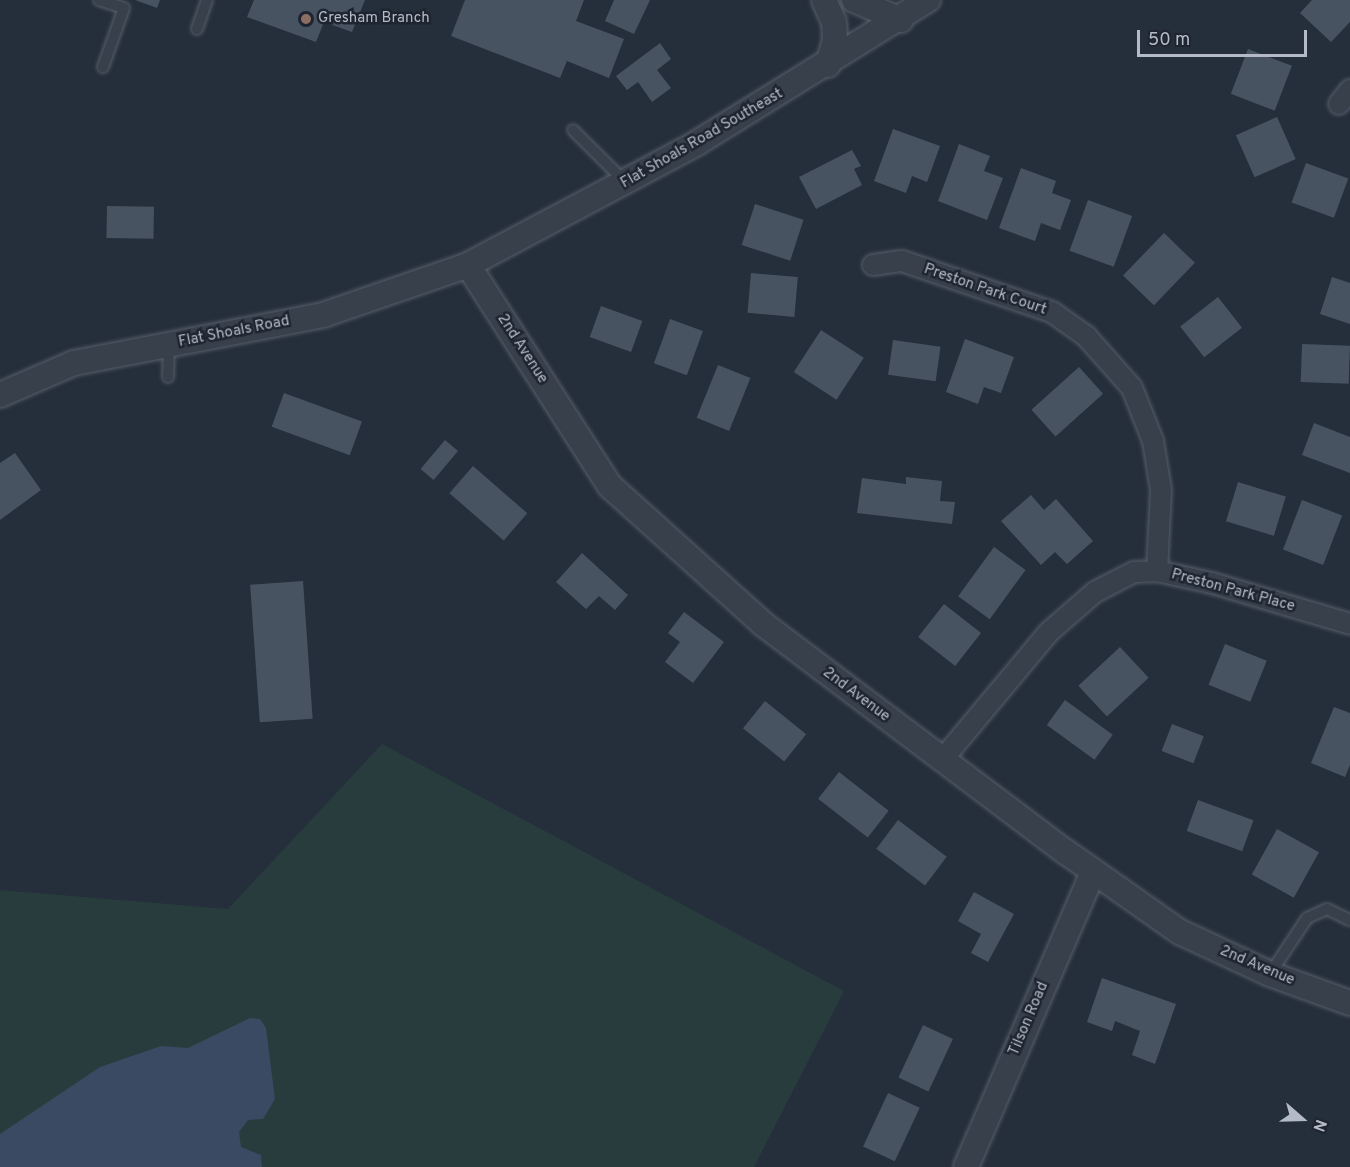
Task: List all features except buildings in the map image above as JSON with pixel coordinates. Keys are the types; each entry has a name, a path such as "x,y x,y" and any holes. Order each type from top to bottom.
{"street":[{"path":"824,0 834,22 835,40 828,65"},
{"path":"854,0 901,20"},
{"name":"Flat Shoals Road Southeast","path":"468,265 626,183 828,65 901,20 928,0"},
{"name":"Preston Park Court","path":"873,265 902,261 1052,312 1086,336 1132,387 1153,441 1161,490 1157,571"},
{"name":"Flat Shoals Road","path":"0,395 74,363 323,315 468,265"},
{"name":"2nd Avenue","path":"468,265 610,486 763,624 1093,872 1180,932 1270,974 1350,1003"},
{"name":"Preston Park Place","path":"942,760 1049,632 1095,592 1134,572 1157,571 1212,583 1350,624"},
{"name":"Tilson Road","path":"966,1167 1093,872"}],"lane":[{"path":"99,0 124,9 103,67"},
{"path":"196,29 207,0"},
{"path":"573,130 626,183"},
{"path":"168,377 169,345"},
{"path":"1270,974 1307,918 1327,909 1350,920"}],"green space":[{"path":"382,744 844,991 754,1167 0,1167 0,890 228,909"}],"water":[{"path":"250,1018 260,1019 266,1028 275,1099 263,1119 248,1120 239,1132 241,1147 261,1155 262,1167 0,1167 0,1134 100,1067 161,1046 188,1048"}],"place":[{"name":"Gresham Branch","path":"306,19"}]}
